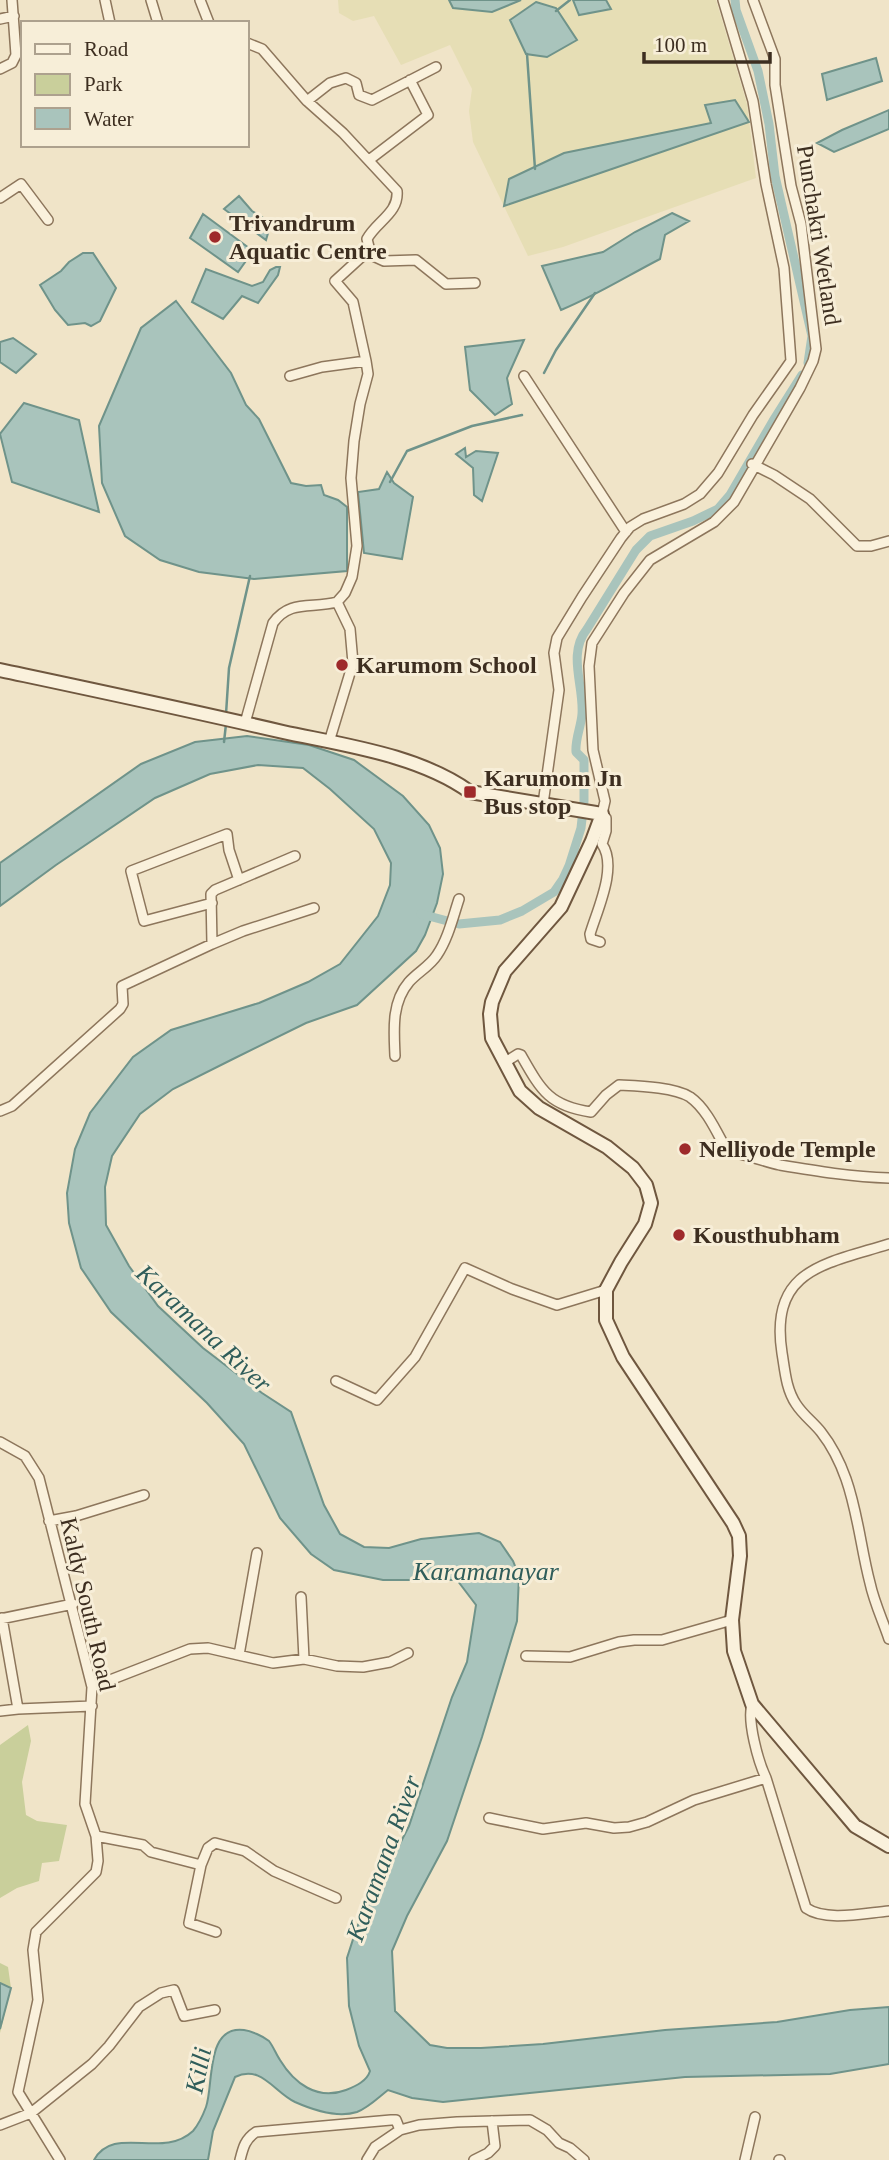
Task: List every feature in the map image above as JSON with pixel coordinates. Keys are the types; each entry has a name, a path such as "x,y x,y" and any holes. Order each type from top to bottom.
{"main road":[{"path":"0,670 329,742 416,765 461,784 470,792 602,814 593,841 561,908 505,971 492,1002 492,1038 520,1091 539,1108 607,1147 633,1168 646,1185 651,1203 645,1224 606,1290 606,1320 623,1357 733,1523 738,1536 740,1556 732,1620 734,1651 752,1704 855,1826 889,1846"}],"street":[{"path":"0,69 16,65 19,28 12,0"},
{"path":"105,0 110,21"},
{"path":"151,0 157,21"},
{"path":"200,0 208,21"},
{"path":"544,804 559,690 554,653 557,638 626,532 643,519 684,504 700,494 718,473 753,415 791,361 784,268 752,101 723,0"},
{"name":"Punchakri Wetland","path":"600,942 591,939 590,934 607,877 605,847 602,844 606,831 606,818 602,814 605,801 592,738 589,666 592,643 624,593 650,560 714,522 734,502 800,388 816,349 800,224 791,186 775,85 775,59 753,0"},
{"path":"0,19 14,16"},
{"path":"248,43 262,49 307,101 343,133 397,191 396,206 367,239 369,250 376,259 416,260 446,284 475,283"},
{"path":"307,101 337,80 346,78 356,83 359,94 372,100 436,67"},
{"path":"369,160 429,115 410,80"},
{"path":"0,198 21,184 48,220"},
{"path":"245,723 273,623 281,612 291,608 337,602 345,593 352,577 357,546 352,478 354,441 359,404 368,374 353,302 335,281 369,250"},
{"path":"290,376 322,367 366,361"},
{"path":"524,376 626,532"},
{"path":"753,465 810,499 857,546 871,546 889,541"},
{"path":"329,742 353,663 350,629 337,602"},
{"path":"212,903 144,921 131,871 227,830 229,850 239,880"},
{"path":"212,944 211,894 295,856"},
{"path":"395,1056 394,1027 398,1001 410,982 433,961 459,899"},
{"path":"0,1111 12,1106 120,1009 123,1004 122,986 243,931 314,908"},
{"path":"504,1063 518,1054 521,1055 537,1082 552,1100 572,1109 591,1112 606,1095 620,1085 659,1088 688,1096 704,1112 727,1151 791,1166 859,1177 889,1178"},
{"path":"889,1244 817,1268 800,1279 789,1290 783,1304 780,1338 789,1392 797,1406 832,1447 846,1481 862,1539 870,1584 889,1639"},
{"path":"336,1381 377,1400 415,1357 465,1268 556,1305 606,1290"},
{"name":"Kaldy South Road","path":"0,1442 25,1456 39,1478 92,1687 85,1804 96,1836 99,1861 96,1872 36,1932 33,1950 38,2000 19,2092 60,2160"},
{"path":"49,1521 76,1516 144,1495"},
{"path":"239,1655 257,1553"},
{"path":"301,1597 304,1659"},
{"path":"18,1709 1,1618 73,1604"},
{"path":"526,1656 570,1657 619,1642 662,1640 732,1620"},
{"path":"92,1687 190,1649 208,1648 273,1663 304,1659 337,1666 363,1667 390,1662 408,1653"},
{"path":"752,1704 750,1710 757,1756 806,1908 814,1913 827,1915 889,1911"},
{"path":"0,1711 92,1706"},
{"path":"489,1818 542,1829 586,1823 614,1828 629,1827 648,1822 694,1800 766,1778"},
{"path":"96,1836 144,1845 151,1852 201,1866"},
{"path":"216,1932 189,1923 201,1866 208,1848 215,1843 245,1851 274,1871 335,1898"},
{"path":"0,2125 31,2113 92,2064 139,2007 161,1993 174,1990 184,2016 215,2010"},
{"path":"745,2160 755,2117"},
{"path":"240,2160 248,2137 256,2132 391,2120 396,2120 400,2130"},
{"path":"372,2158 375,2147 400,2130 419,2125 530,2120 584,2160"},
{"path":"474,2160 495,2146 492,2121"}],"shaded area":[{"path":"338,0 716,0 747,104 756,178 563,247 528,256 473,142 469,111 472,89 450,45 401,65 374,16 353,21 339,13"}],"green space":[{"path":"28,1725 31,1741 22,1782 26,1815 37,1821 67,1825 59,1861 42,1863 39,1881 17,1888 0,1898 0,1745"},
{"path":"0,1963 8,1967 11,1988 0,2033"}],"water":[{"path":"449,0 521,0 492,12 453,8"},
{"path":"573,0 606,0 611,9 579,15"},
{"path":"536,2 556,8 577,40 547,57 526,54 510,20"},
{"path":"876,58 882,81 827,100 822,74"},
{"path":"735,100 749,122 504,206 509,179 564,153 711,123 705,105"},
{"path":"889,110 889,129 834,152 817,143 842,130"},
{"path":"239,196 252,211 271,223 266,240 224,209"},
{"path":"672,213 689,221 665,235 660,259 561,310 542,266 603,252"},
{"path":"203,214 253,251 238,272 190,238"},
{"path":"83,253 93,253 116,288 100,321 91,326 85,323 68,325 40,285"},
{"path":"280,267 278,275 258,303 242,296 223,319 192,302 206,269 252,286 263,282 270,270"},
{"path":"176,301 231,373 246,405 259,419 291,483 321,485 324,495 347,507 347,571 254,579 199,572 160,560 125,536 102,483 99,426 141,328"},
{"path":"13,338 36,354 16,373 0,362 0,342"},
{"path":"524,340 507,378 512,404 495,415 470,390 465,347"},
{"path":"24,403 79,420 99,512 12,482 0,434"},
{"path":"465,448 466,457 476,451 498,453 482,501 474,495 473,468 456,454"},
{"path":"387,472 394,483 413,497 402,559 364,553 358,492 379,489"},
{"name":"Karamanayar","path":"247,736 309,745 354,760 403,796 429,825 440,848 443,874 437,903 416,951 357,1005 306,1023 173,1089 140,1114 112,1156 105,1187 106,1225 129,1266 158,1306 203,1348 291,1412 324,1505 340,1534 364,1547 389,1548 421,1539 479,1533 500,1542 519,1576 517,1621 447,1841 407,1916 392,1951 395,2011 430,2045 481,2048 777,2022 850,2010 889,2007 889,2064 830,2074 685,2077 443,2102 412,2098 388,2090 369,2105 350,2114 326,2112 302,2105 287,2098 260,2077 244,2074 235,2077 213,2131 208,2160 94,2160 103,2150 114,2144 167,2143 181,2139 193,2131 206,2107 217,2046 231,2031 244,2030 266,2039 292,2076 307,2088 335,2093 357,2085 366,2078 370,2071 359,2046 349,2006 347,1958 357,1927 409,1826 452,1697 467,1662 476,1605 457,1580 383,1580 334,1570 311,1554 280,1518 244,1444 207,1403 111,1312 81,1268 69,1223 67,1193 75,1149 90,1113 133,1057 171,1030 259,1003 308,982 340,964 378,916 390,885 391,863 374,829 303,768 258,765 210,774 155,798 0,906 0,863 141,764 195,742"},
{"path":"0,1983 11,1988 0,2029"}],"waterway":[{"path":"556,11 570,0"},
{"path":"735,0 736,10 758,71 769,124 775,176 812,336 808,363"},
{"path":"527,54 535,169"},
{"path":"544,373 556,350 595,293"},
{"path":"421,914 459,924 500,920 522,911 554,892 569,866 581,828 584,801 584,760 576,752 582,714 577,659 581,639 636,550 650,536 718,509 730,495 802,375"},
{"path":"390,482 407,451 472,426 522,415"},
{"path":"226,714 229,668 250,576"},
{"path":"224,742 226,724"}],"place":[{"name":"Trivandrum Aquatic Centre","path":"215,237"},
{"name":"Karumom School","path":"342,665"},
{"name":"Karumom Jn Bus stop","path":"470,792"},
{"name":"Nelliyode Temple","path":"685,1149"},
{"name":"Kousthubham","path":"679,1235"}],"water label":[{"name":"Karamana River","path":"204,1328"},
{"name":"Karamana River","path":"383,1858"},
{"name":"Killi","path":"198,2070"}]}
